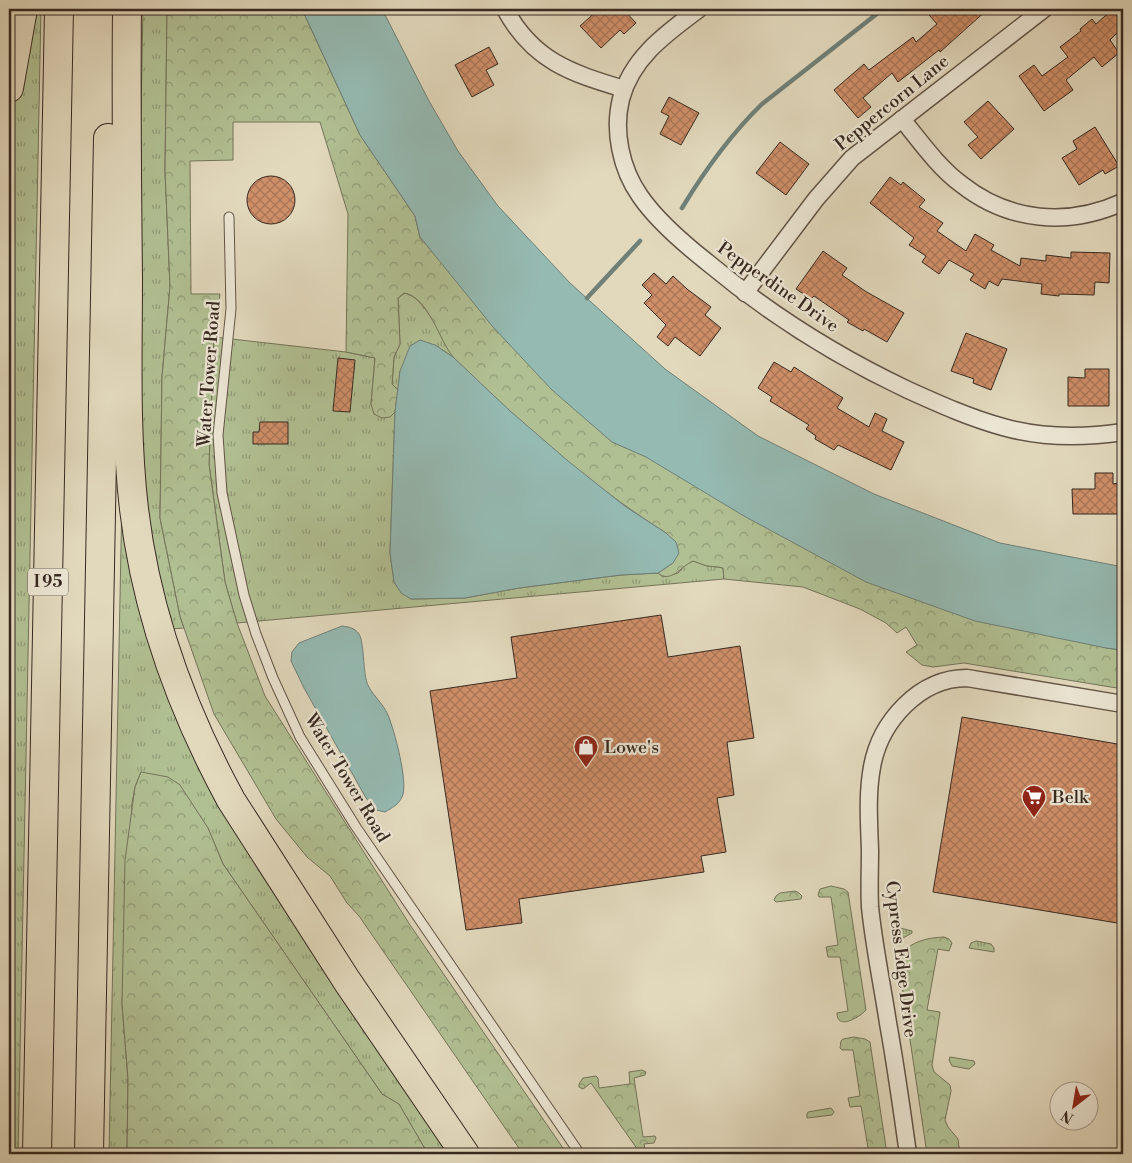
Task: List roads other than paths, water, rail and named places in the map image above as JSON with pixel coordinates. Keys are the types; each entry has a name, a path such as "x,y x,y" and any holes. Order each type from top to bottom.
{"highway":[{"path":"9,88 23,9"},
{"name":"I 95","path":"37,1154 59,9"},
{"path":"89,1154 110,9"},
{"path":"127,9 128,445 136,526 156,620 173,672 194,724 217,775 231,800 347,981 465,1154"}],"street":[{"path":"505,9 523,36 536,50 552,62 577,74 624,89"},
{"name":"Pepperdine Drive","path":"699,9 648,50 624,89 619,117 620,142 628,176 650,209 683,242 745,293 798,330 866,369 935,402 963,414 1003,427 1036,433 1085,436 1123,432"},
{"name":"Peppercorn Lane","path":"745,293 816,199 842,169 866,146 1044,9"},
{"path":"902,118 954,178 973,193 997,206 1029,215 1063,218 1088,215 1123,202"},
{"name":"Cypress Edge Drive","path":"908,1154 870,906 869,788 872,766 882,736 892,720 912,699 928,688 955,678 966,678 1123,704"}],"lane":[{"name":"Water Tower Road","path":"229,217 231,309 218,435 222,493 244,595 256,634 273,678 300,737 356,827 580,1154"}],"water":[{"path":"302,9 382,9 429,101 458,151 498,206 570,283 665,369 758,436 874,494 1000,543 1123,567 1123,650 975,621 866,582 744,516 646,457 612,442 552,390 493,327 420,237 415,216 360,135"},
{"path":"420,340 435,345 453,357 509,410 568,461 626,507 666,533 676,542 679,553 673,563 658,573 621,575 519,588 465,598 411,599 401,593 394,582 390,553 395,412 400,371 410,346"},
{"path":"342,626 354,629 361,638 367,683 388,715 400,756 404,790 397,804 385,812 376,810 366,798 304,688 291,661 292,652 299,643"}],"waterway":[{"path":"682,208 719,153 762,104 883,9"},
{"path":"587,298 640,241"}],"place":[{"name":"Lowe's","path":"586,768"},
{"name":"Belk","path":"1034,818"}]}
